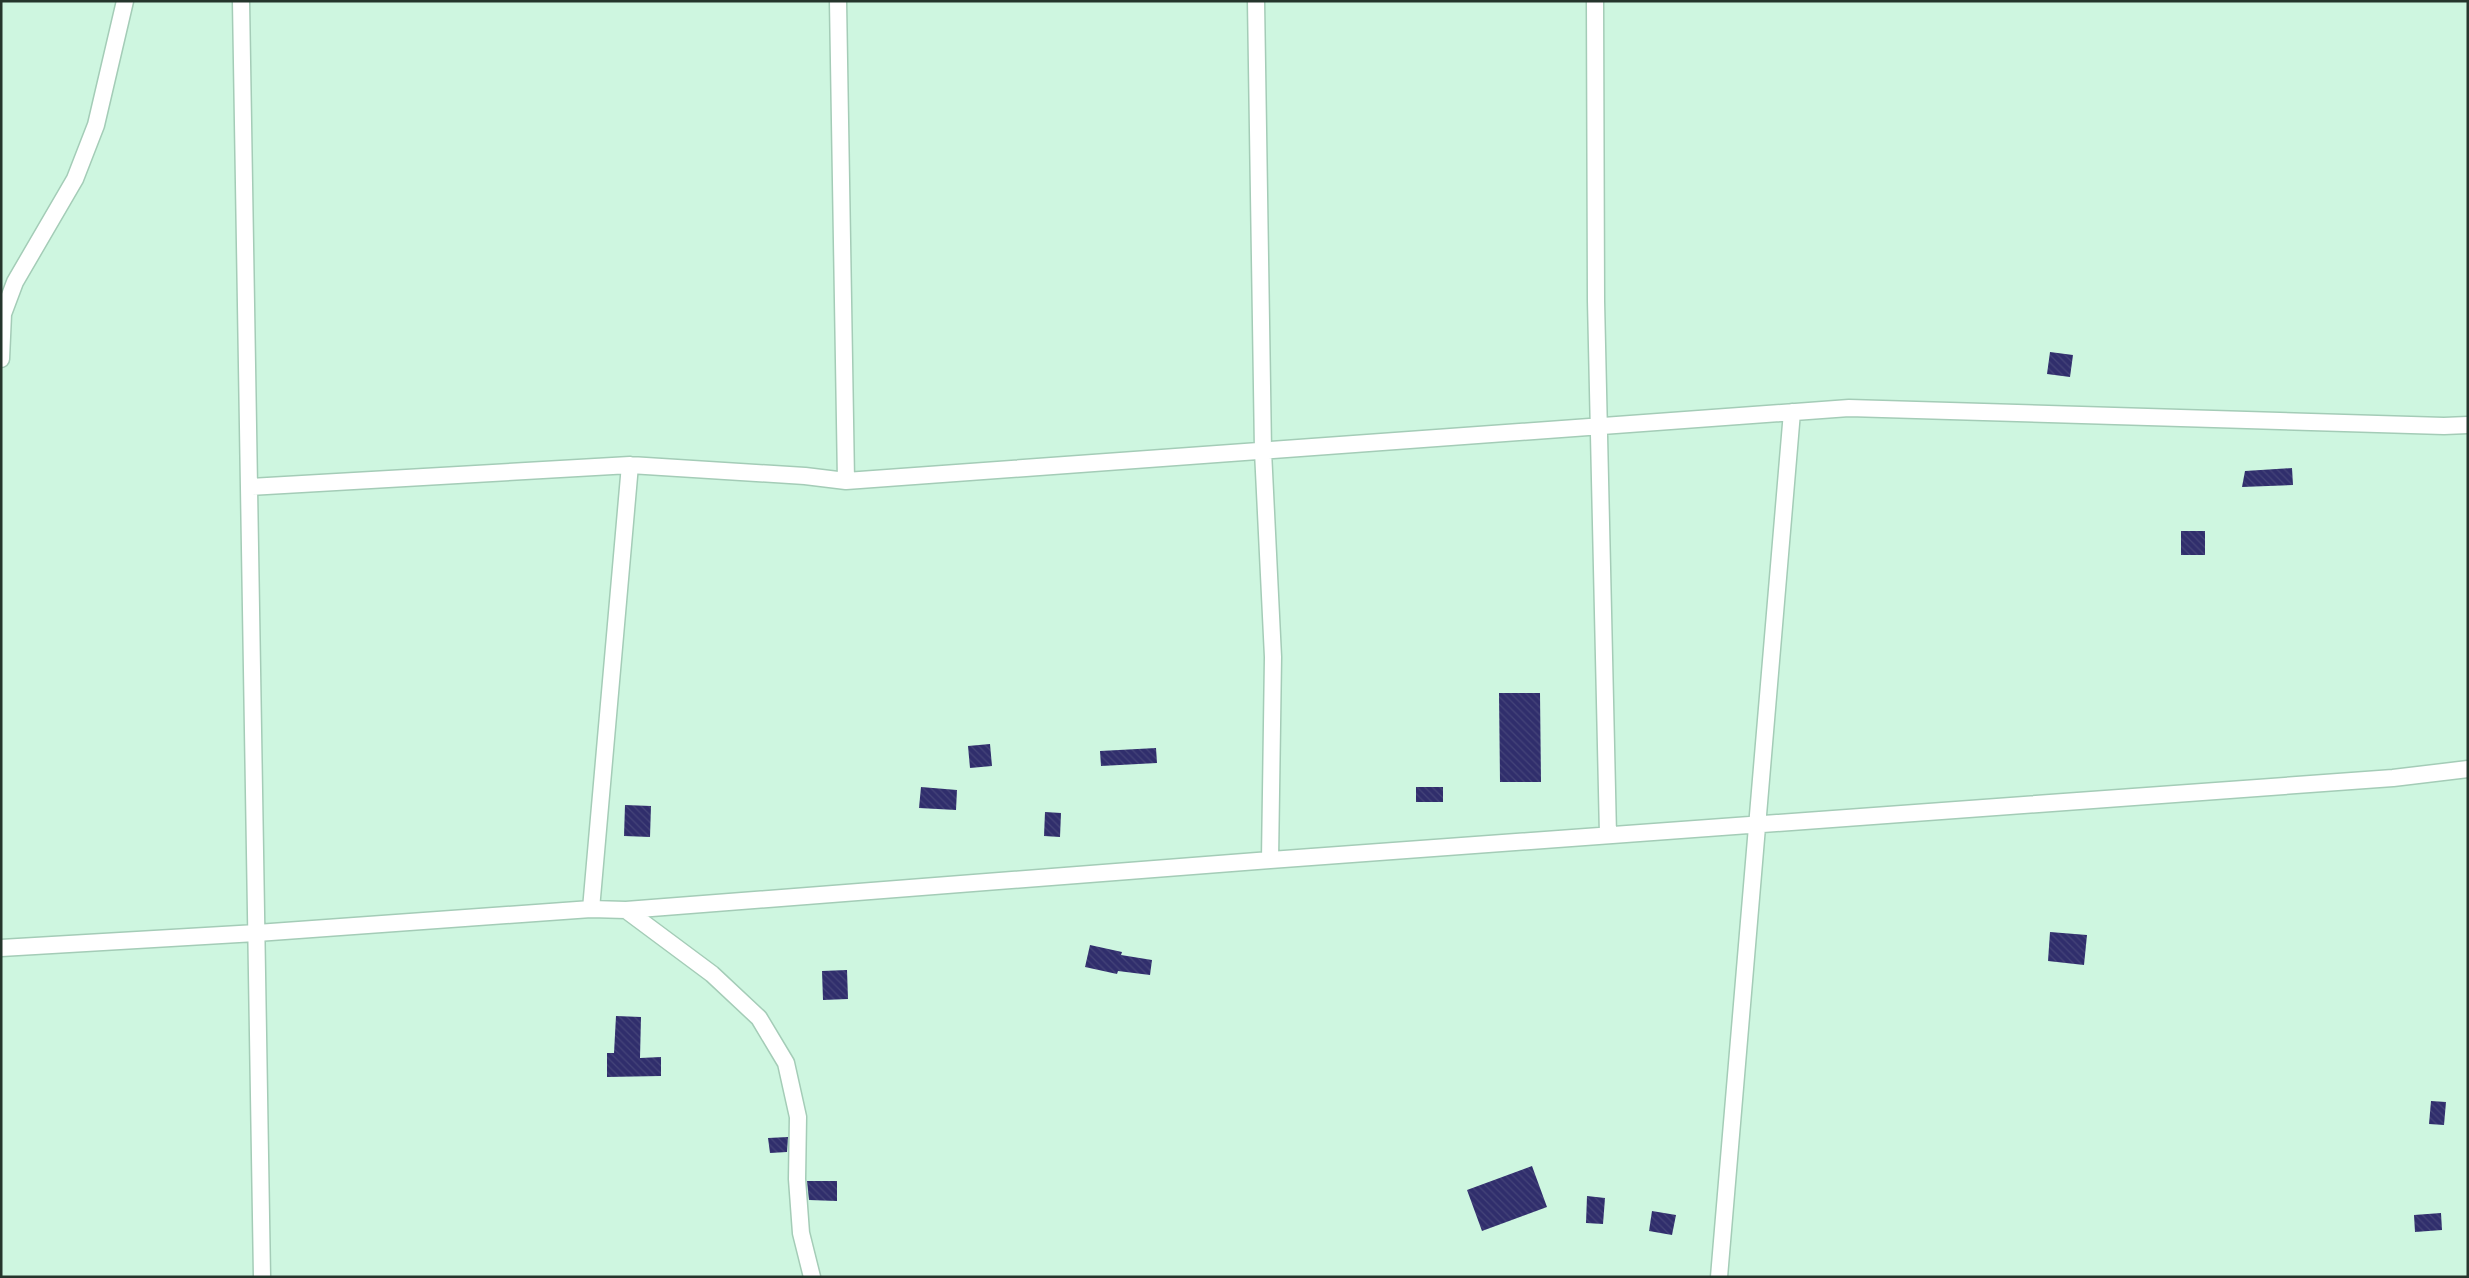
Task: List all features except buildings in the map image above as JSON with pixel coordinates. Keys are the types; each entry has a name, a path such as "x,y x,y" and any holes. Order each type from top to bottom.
{"street":[{"path":"1,359 3,314 15,282 75,179 96,125 125,1"},
{"path":"240,1 262,1277"},
{"path":"838,1 846,481"},
{"path":"1256,1 1263,451 1273,657 1270,860"},
{"path":"1596,1 1596,291 1608,835"},
{"path":"249,486 630,465 805,476 846,481 1848,408 2468,425"},
{"path":"1719,1277 1792,412"},
{"path":"592,909 630,465"},
{"path":"1,948 257,934 592,909 626,910 1270,860 2393,778 2468,769"},
{"path":"626,910 712,974 759,1018 786,1063 798,1117 797,1179 801,1233 812,1277"}]}
